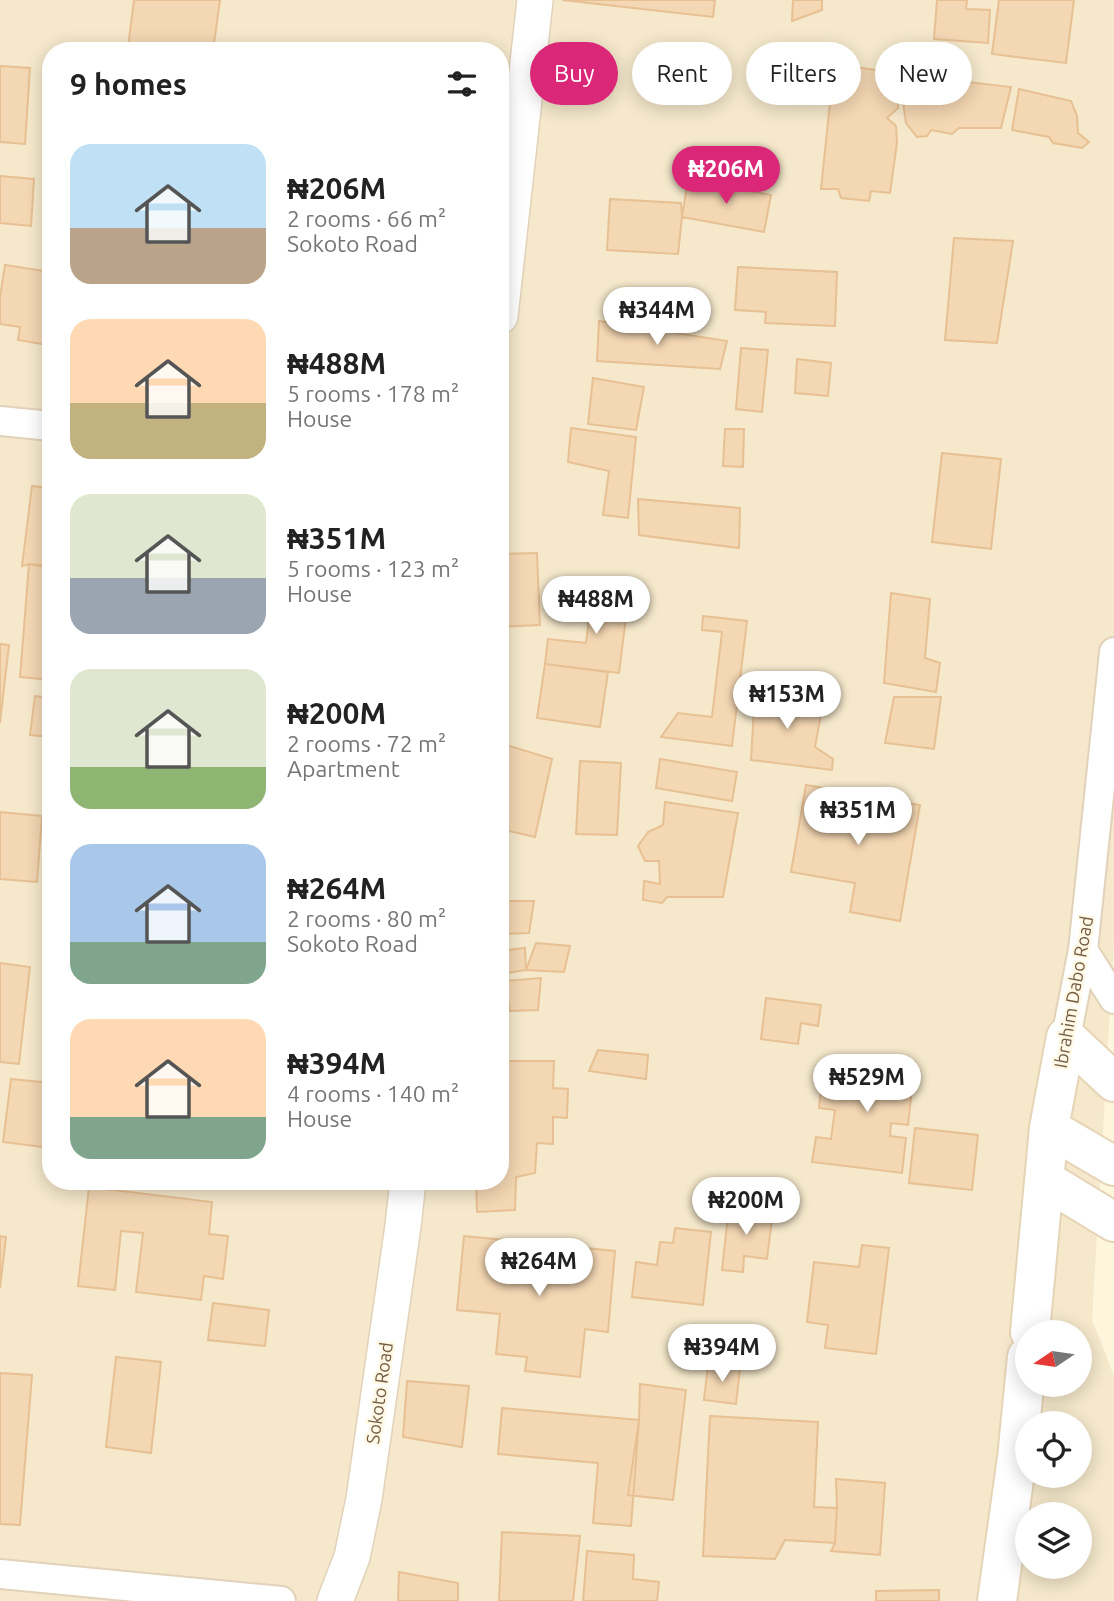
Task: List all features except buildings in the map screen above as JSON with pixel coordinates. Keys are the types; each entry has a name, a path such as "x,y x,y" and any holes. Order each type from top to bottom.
{"main road":[{"path":"1066,1037 1114,1082"},
{"name":"Ibrahim Dabo Road","path":"1031,1320 1049,1128 1066,1037"},
{"path":"1049,1128 1114,1166"},
{"path":"1045,1180 1114,1222"},
{"path":"997,1601 1023,1397"}],"street":[{"path":"509,235 535,0"},
{"path":"0,421 42,425"},
{"name":"Ibrahim Dabo Road","path":"1066,1037 1083,950 1114,652"},
{"path":"1083,950 1114,999"},
{"name":"Sokoto Road","path":"335,1601 352,1557 364,1499 407,1190"},
{"path":"0,1574 281,1601"}],"shaded area":[{"path":"0,0 1114,0 1114,939 1092,1320 1114,1376 1114,1601 0,1601"}]}
